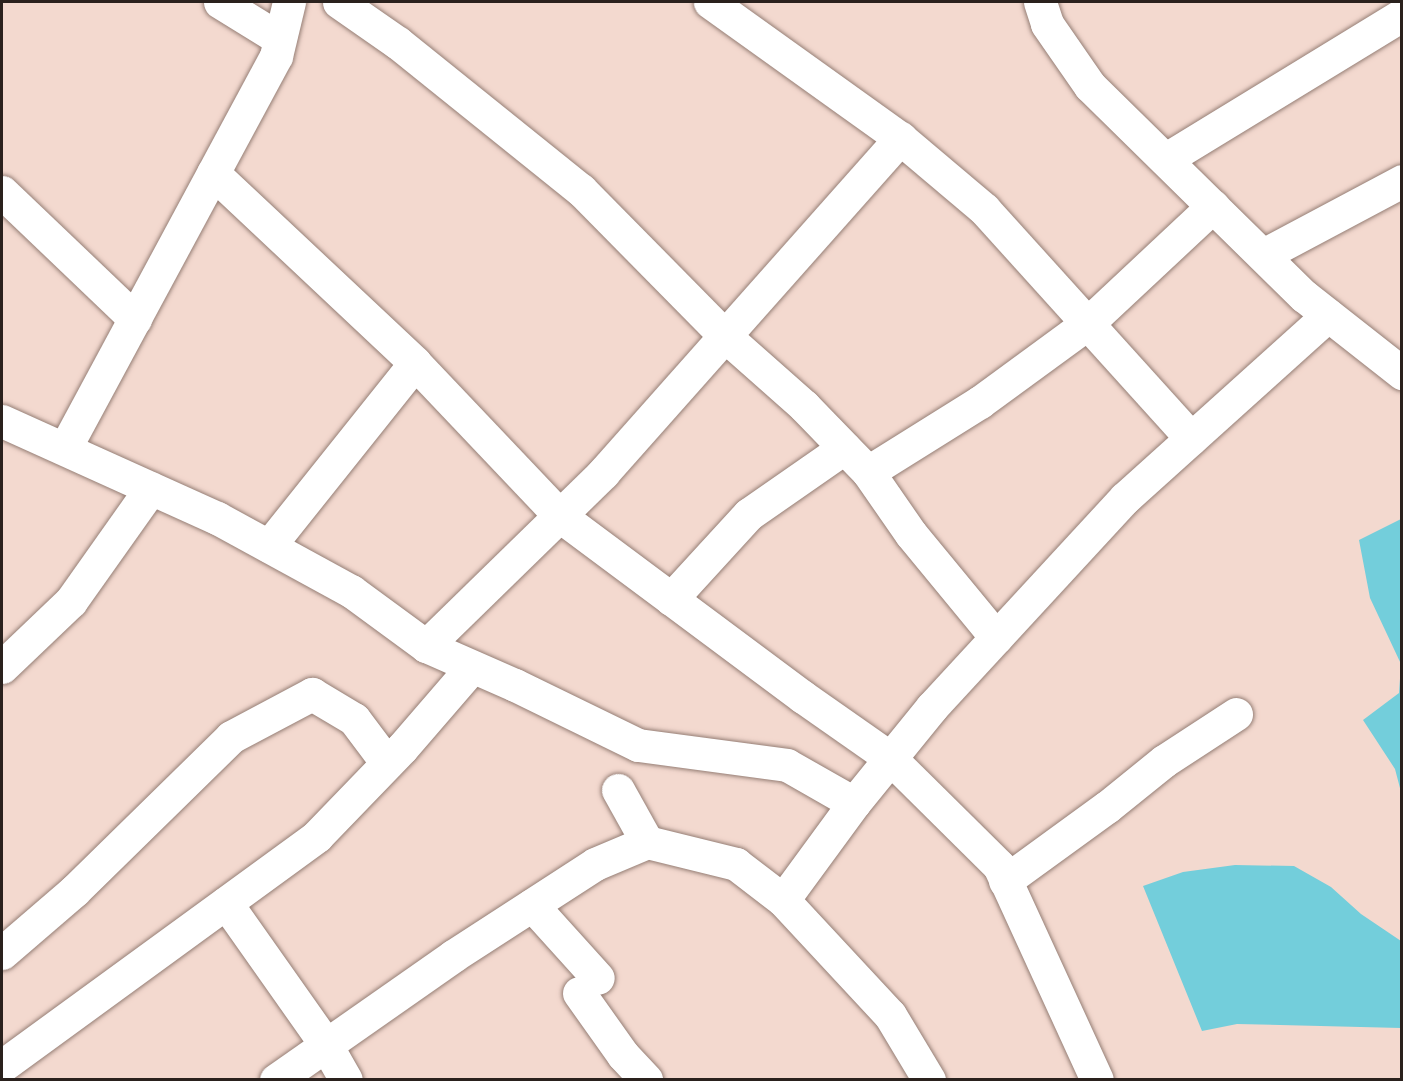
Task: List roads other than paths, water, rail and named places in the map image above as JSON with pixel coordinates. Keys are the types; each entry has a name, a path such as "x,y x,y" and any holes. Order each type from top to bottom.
{"street":[{"path":"220,2 280,39"},
{"path":"65,448 276,56 289,2"},
{"path":"339,2 398,42 581,190 725,336 804,406 868,472 911,534 996,637"},
{"path":"710,2 900,138 984,209 1191,438"},
{"path":"1040,2 1047,24 1090,86 1304,296 1401,373"},
{"path":"1166,159 1401,15"},
{"path":"426,646 603,473 900,138"},
{"path":"213,173 415,363 560,516 670,599 890,758 999,866 1097,1080"},
{"path":"1263,255 1401,181"},
{"path":"2,192 135,319"},
{"path":"868,472 980,402 1088,323 1213,206"},
{"path":"783,900 854,803 932,707 1125,498 1328,315"},
{"path":"269,546 415,363"},
{"path":"2,421 151,488 269,546 351,591 426,646 638,745 788,765 854,803"},
{"path":"670,599 749,514 844,448"},
{"path":"2,667 71,601 151,488"},
{"path":"2,1066 316,836 387,763 472,666"},
{"path":"2,953 74,891 231,737 312,694 354,719 387,763"},
{"path":"1005,881 1107,807 1164,761 1236,714"},
{"path":"618,790 648,842"},
{"path":"276,1080 453,956 595,864 648,842 736,864 783,900 890,1015 929,1080"},
{"path":"226,903 326,1045 346,1080"},
{"path":"532,905 588,986 623,1055 646,1080"}],"water":[{"path":"1401,519 1401,664 1370,598 1359,540"},
{"path":"1401,664 1401,792 1395,769 1363,720 1399,693"},
{"path":"1235,865 1294,866 1331,887 1361,914 1401,941 1401,1028 1237,1024 1202,1031 1143,886 1183,872"}]}
